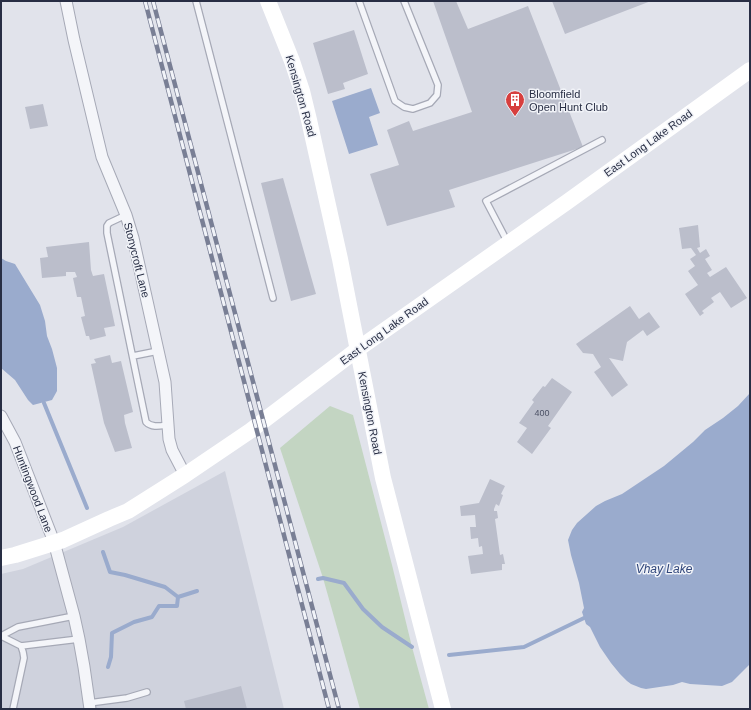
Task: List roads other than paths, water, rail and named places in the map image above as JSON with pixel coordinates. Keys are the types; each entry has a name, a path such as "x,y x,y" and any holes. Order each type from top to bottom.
{"main road":[{"name":"Kensington Road","path":"268,1 292,61 306,105 329,208 383,478 443,709"},
{"name":"East Long Lake Road","path":"1,558 15,555 69,537 128,510 185,475 250,431 358,349 750,70"}],"street":[{"name":"Stonycroft Lane","path":"66,1 100,150 126,215 133,238 165,382 169,439 172,450 185,475"},
{"name":"Huntingwood Lane","path":"1,416 15,442 54,542 74,616 90,706"}],"lane":[{"path":"196,1 273,298"},
{"path":"359,1 395,101 404,107 413,109 430,103 437,95 438,85 404,1"},
{"path":"508,243 486,201 602,140"},
{"path":"126,215 109,222 107,226 107,233 146,422 149,425 155,426 168,425"},
{"path":"133,356 158,351"},
{"path":"1,636 18,627 74,616"},
{"path":"1,636 21,646 79,639"},
{"path":"13,709 24,658 21,646"},
{"path":"90,706 147,692"}],"water":[{"path":"371,88 380,113 369,117 378,145 349,154 332,101"},
{"path":"1,258 15,264 40,305 45,321 47,336 57,368 57,391 52,400 33,405 15,380 1,368"},
{"name":"Vhay Lake","path":"750,393 750,664 732,682 722,686 682,682 673,685 646,689 641,688 631,684 620,674 600,647 590,627 586,624 582,612 584,608 579,583 568,540 577,523 596,506 622,494 664,466 705,430 738,406"}],"waterway":[{"path":"44,403 87,508"},
{"path":"103,552 110,572 165,587 178,597 177,606 159,606 152,617 134,622 112,633 111,657 108,667"},
{"path":"318,579 323,578 344,583 363,609 382,627 412,647"},
{"path":"178,597 197,591"},
{"path":"449,655 524,647 584,618"}],"railway":[{"path":"145,1 329,709"},
{"path":"153,1 339,709"}],"place":[{"name":"Bloomfield Open Hunt Club","path":"515,117"}]}
